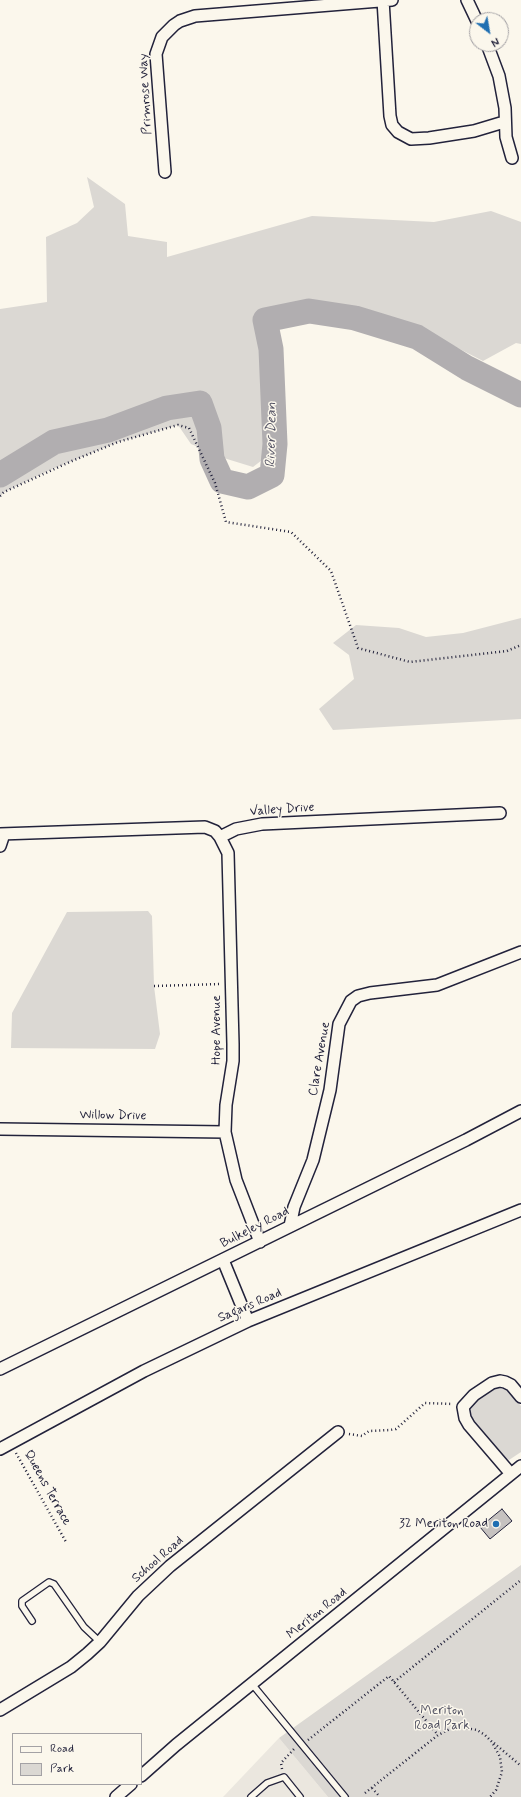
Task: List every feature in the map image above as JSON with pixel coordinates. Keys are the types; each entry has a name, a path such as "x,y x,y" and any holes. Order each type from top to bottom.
{"street":[{"path":"383,0 390,116 392,125 398,132 411,139 429,138 474,131 504,122"},
{"name":"Primrose Way","path":"165,172 156,54 162,37 174,25 195,16 392,0"},
{"path":"467,0 473,12"},
{"path":"490,52 499,76 505,108 504,122 506,137 512,158"},
{"name":"Valley Drive","path":"220,837 236,829 255,825 500,813"},
{"path":"0,846 2,834 112,829 205,827 215,831 220,837"},
{"name":"Hope Avenue","path":"220,837 228,853 233,1061 226,1105 225,1132 236,1180 260,1242"},
{"name":"Clare Avenue","path":"290,1226 294,1207 313,1160 330,1090 339,1024 351,1001 358,996 370,993 437,985 521,952"},
{"name":"Bulkeley Road","path":"0,1369 466,1140 521,1111"},
{"name":"Willow Drive","path":"0,1129 225,1132"},
{"name":"Sagars Road","path":"0,1449 144,1371 248,1321 521,1210"},
{"path":"223,1260 248,1321"},
{"path":"511,1474 465,1418 463,1406 474,1395 492,1383 505,1382 511,1385 521,1397"},
{"name":"School Road","path":"0,1710 71,1667 100,1642 138,1596 170,1566 338,1432"},
{"name":"Meriton Road","path":"142,1775 521,1466"},
{"path":"116,1797 130,1785"}],"lane":[{"path":"32,1621 22,1606 22,1601 49,1582 54,1584 84,1627 100,1642"},
{"path":"252,1684 345,1797"},
{"path":"251,1797 267,1783 284,1777 300,1797"}],"path":[{"path":"0,496 4,492 118,442 178,425 189,428 215,483 226,522 290,532 331,571 358,648 410,662 507,651 521,645"},
{"path":"154,986 231,984"},
{"path":"338,1432 362,1436 369,1430 396,1429 425,1403 452,1403 463,1406"},
{"name":"Queens Terrace","path":"10,1443 66,1542"},
{"path":"394,1682 521,1580"},
{"path":"284,1777 281,1763 290,1752 302,1745 389,1676 438,1735"},
{"path":"366,1793 438,1735 450,1729 467,1728 477,1730 521,1766"},
{"path":"490,1797 496,1790 502,1772 500,1757 492,1742"},
{"path":"372,1788 380,1797"}],"shaded area":[{"path":"279,1738 328,1797 223,1797"}],"green space":[{"path":"87,177 125,204 128,236 167,242 167,257 312,216 434,222 491,211 521,222 521,344 516,343 483,361 413,325 312,300 255,318 275,450 253,467 227,459 191,444 178,425 118,442 50,470 4,492 0,497 0,309 47,302 46,237 77,223 94,207"},
{"path":"521,618 521,719 333,730 319,709 354,679 349,655 333,643 356,625 399,628 426,637 463,633"},
{"path":"148,911 152,916 154,986 160,1034 155,1049 11,1048 12,1013 67,912"},
{"path":"502,1387 507,1389 521,1406 521,1452 509,1460 504,1458 470,1415 469,1410 471,1405 495,1388"},
{"name":"Meriton Road Park","path":"521,1565 521,1797 328,1797 279,1738"}],"building":[{"name":"32 Meriton Road","path":"502,1509 512,1521 490,1539 480,1527"}],"waterway":[{"name":"River Dean","path":"0,475 54,442 108,430 167,408 200,403 209,428 212,459 222,481 248,487 272,475 275,444 271,349 265,320 309,311 355,318 417,337 467,368 521,395"}],"place":[{"name":"32 Meriton Road","path":"496,1524"}]}
